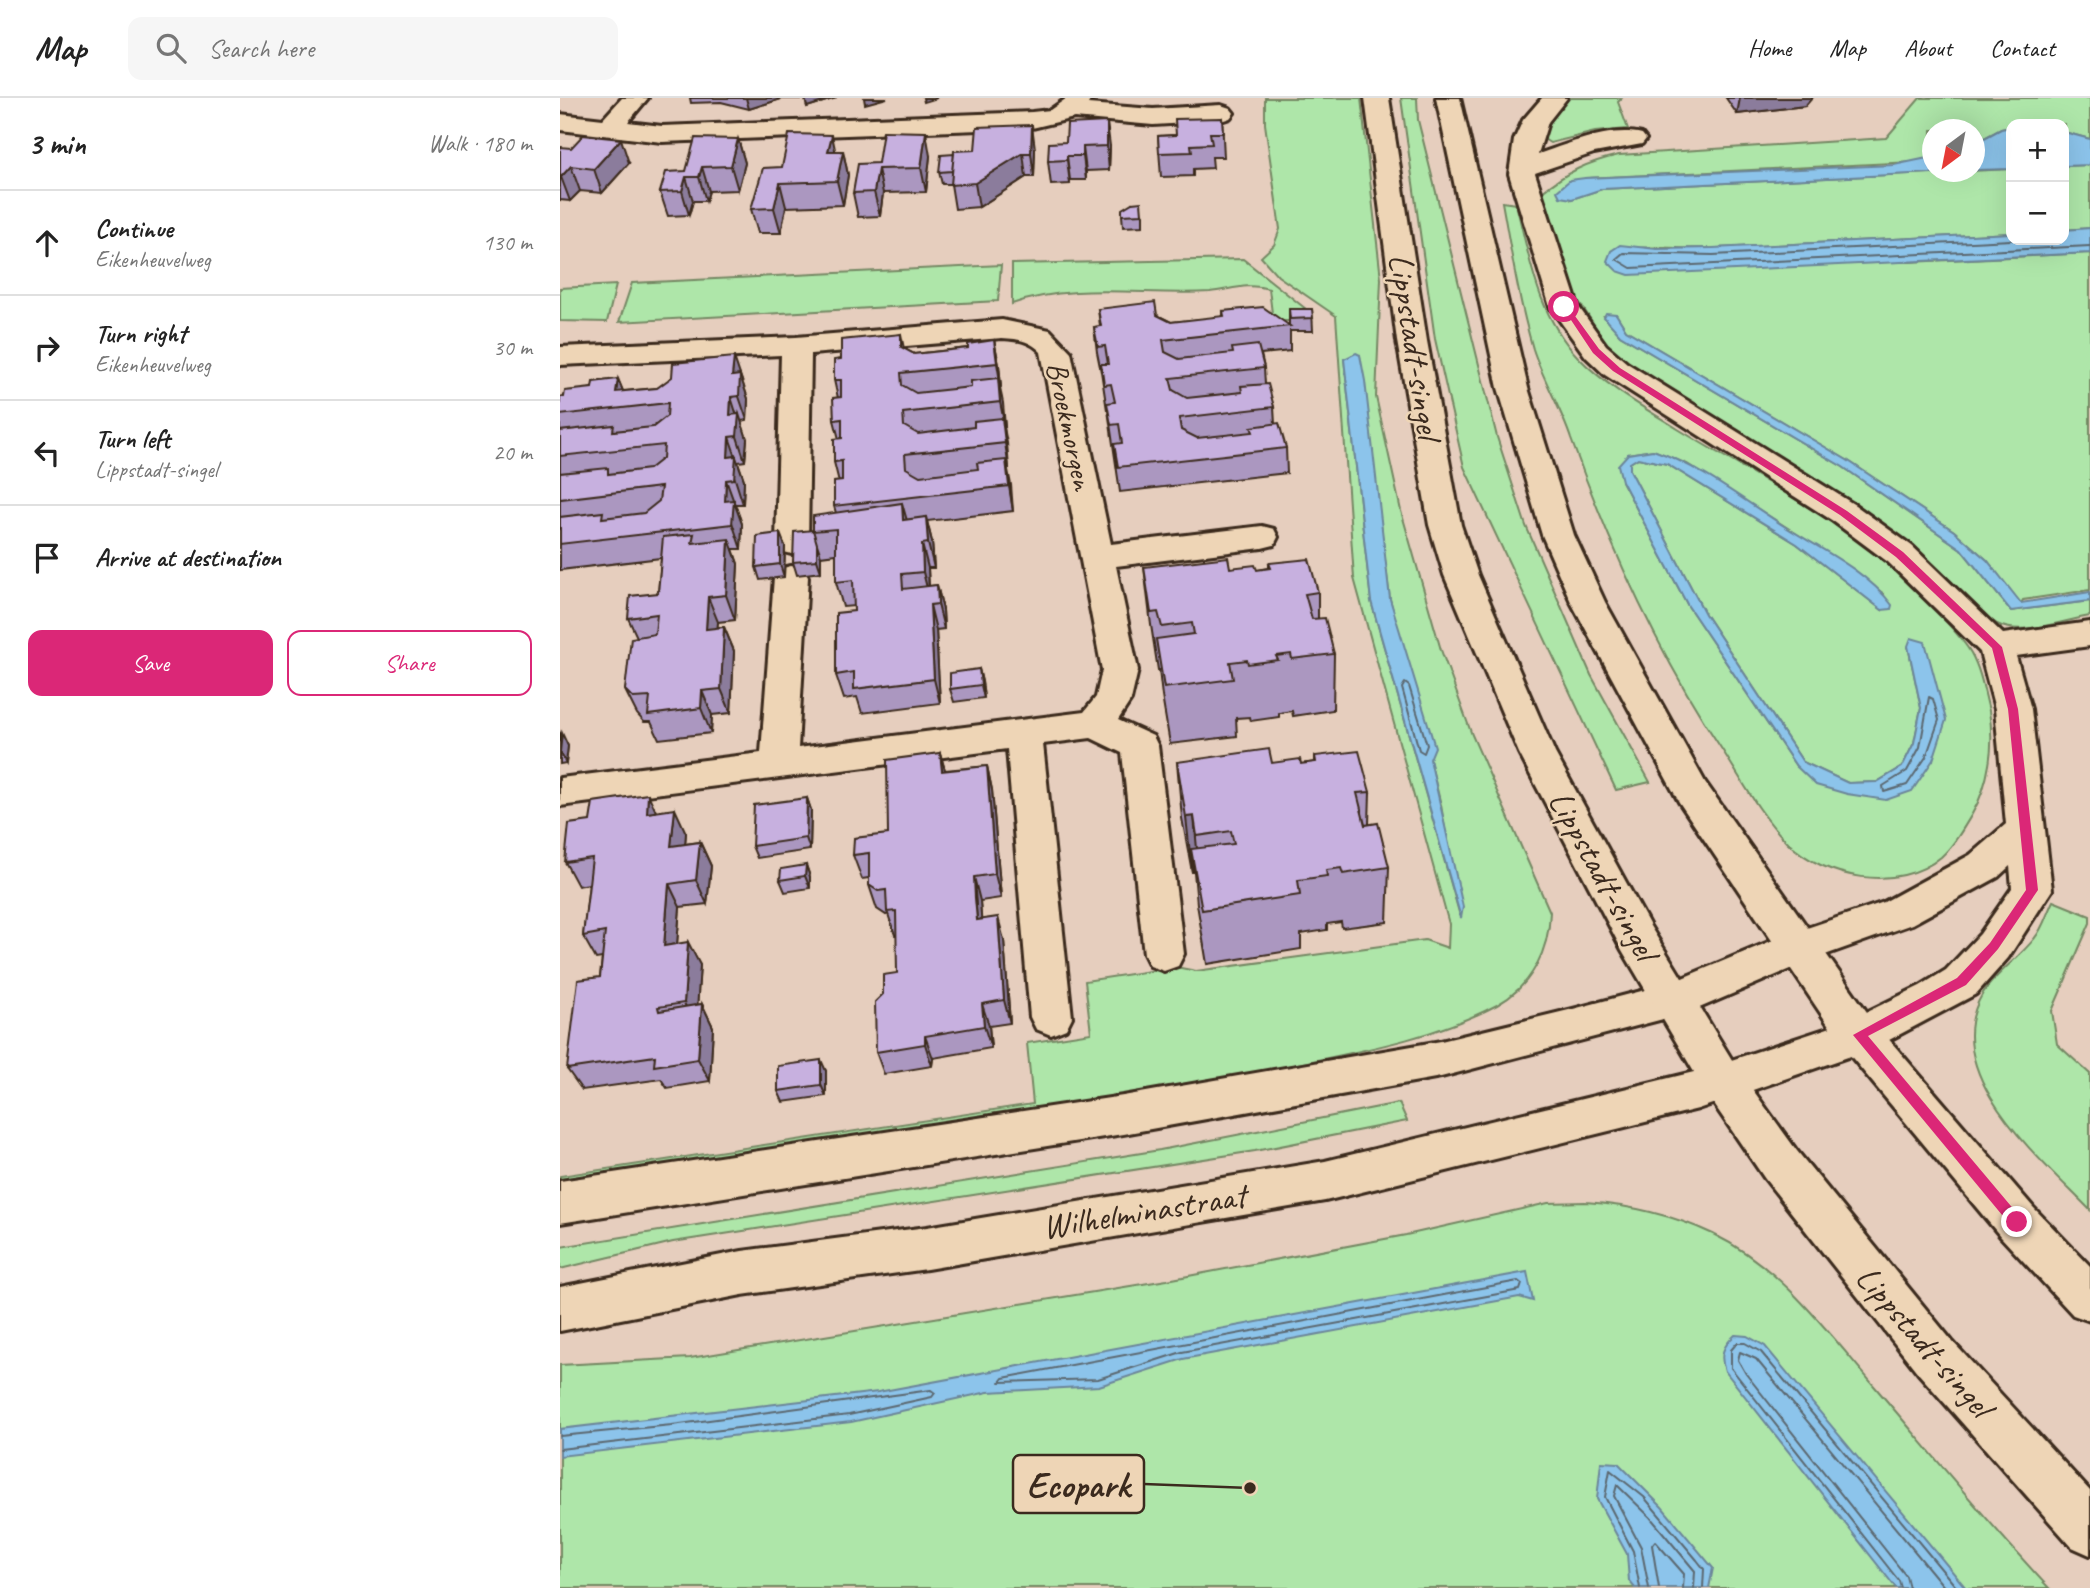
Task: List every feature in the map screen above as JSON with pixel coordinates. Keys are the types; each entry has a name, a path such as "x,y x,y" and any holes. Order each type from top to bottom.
{"street":[{"path":"609,128 636,98"},
{"name":"Lippstadt-singel","path":"1377,98 1417,367 1445,525 1461,575 1536,753 1594,865 1722,1081 1851,1256 1936,1357 2090,1529"},
{"path":"1448,98 1513,388 1558,535 1588,601 1692,792 1859,1035 2017,1222 2090,1299"},
{"path":"1555,98 1536,121 1527,140 1522,168 1539,232 1564,307 1596,351 1616,369 1855,521 1900,554 1996,647 2090,634"},
{"path":"560,121 673,134 1032,120 1058,118 1076,104 1153,117 1221,113"},
{"path":"1522,168 1577,149 1633,139"},
{"name":"Broekmorgen","path":"560,356 796,346 1002,329 1028,330 1049,340 1056,352 1120,670 1113,700 1096,724"},
{"path":"779,764 792,560 796,346"},
{"path":"1098,557 1262,537"},
{"name":"Wilhelminastraat","path":"560,1309 742,1273 928,1248 1325,1181 1698,1090 1859,1035 1961,982 1994,946 2032,890 2013,709 1996,647"},
{"path":"560,792 1096,724 1140,746 1164,954"},
{"path":"1024,733 1052,1017"},
{"path":"560,1202 1123,1115 1441,1059 1675,1000 1797,948 1898,913 1984,866 2025,830"}],"green space":[{"path":"1265,98 1361,98 1381,279 1376,397 1401,511 1441,650 1472,735 1550,912 1542,953 1529,977 1509,997 1470,1018 1413,1038 1354,1052 1110,1101 560,1187 560,1176 1033,1104 1027,1043 1091,1033 1085,981 1176,967 1196,971 1425,940 1448,948 1449,924 1354,578 1336,316 1278,276 1261,257 1274,245 1280,229 1265,124","holes":["1360,355 1390,599 1441,805 1460,916 1371,601 1344,359"]},
{"path":"1401,98 1417,98 1418,120 1497,437 1526,526 1591,675 1650,782 1616,790 1464,467 1435,339"},
{"path":"1566,98 1622,98 1618,102 1628,129 1595,132 1550,143 1539,136 1555,107"},
{"path":"1920,98 2090,98 2090,139 2069,133 2069,119 2006,119 2006,128 1985,138 1985,119 1922,119 1922,160 1914,162 1585,178 1572,199 1602,189 1922,173 1922,182 1985,182 1985,170 2006,169 2006,233 1611,251 1910,262 2090,253 2090,590 2023,600 2021,604 1987,560 1954,531 1847,460 1626,330 1616,314 1604,316 1620,335 1843,467 1961,549 2011,611 2090,601 2090,616 2031,628 2007,628 1997,624 1633,369 1606,343 1576,297 1541,193 1578,169 1619,155 1886,138"},
{"path":"2090,165 2090,228 2069,230 2069,166"},
{"path":"1502,202 1516,204 1544,304 1564,340 1589,368 1613,387 1678,429 1848,533 1909,583 1967,647 1980,674 1989,711 1991,750 1978,803 1954,842 1941,857 1924,868 1904,875 1862,877 1841,872 1802,855 1777,832 1760,809 1676,674 1619,559 1533,349 1519,294","holes":["1653,450 1687,464 1838,560 1884,594 1882,610 1797,544 1667,464 1638,458 1630,463 1630,470 1705,614 1803,762 1848,783 1877,782 1902,767 1914,743 1921,708 1908,646 1933,760 1847,794 1796,766 1688,606 1622,481 1628,454"]},
{"path":"1243,259 1311,313 1312,321 1273,321 1269,289 1254,286 1185,293 1060,293 1012,304 1012,264"},
{"path":"1001,265 998,301 619,322 632,283"},
{"path":"616,285 607,322 560,321 560,288"},
{"path":"2053,901 2090,916 2090,923 2052,1011 2057,1044 2090,1074 2090,1210 2022,1140 2000,1112 1983,1083 1973,1053 1972,1023 1983,993 2037,935"},
{"path":"1399,1103 1407,1121 1255,1151 673,1242 560,1269 560,1247 1160,1150"},
{"path":"1585,1202 1634,1208 1682,1221 1713,1234 1760,1264 1821,1323 1982,1514 2049,1588 560,1588 560,1365 690,1358 1167,1280 1406,1235 1548,1203"}],"water":[{"path":"2006,128 2006,169 1985,170 1985,138"},
{"path":"2069,133 2090,139 2090,165 2069,166"},
{"path":"1922,159 1922,174 1602,189 1572,199 1560,197 1557,191 1570,180 1585,178 1894,165"},
{"path":"2090,228 2090,253 1629,275 1617,271 1607,261 1611,251 1620,245 1657,249 1713,248 2006,233 2006,245 2069,245 2069,230"},
{"path":"1606,313 1616,314 1626,330 1847,460 1954,531 1987,560 2021,603 2090,592 2090,601 2011,611 1961,549 1843,467 1620,335 1604,317"},
{"path":"1356,353 1360,355 1365,381 1390,599 1435,747 1430,759 1463,907 1461,918 1371,601 1344,359"},
{"path":"1653,450 1704,474 1842,561 1870,581 1892,605 1891,609 1882,610 1797,544 1667,464 1638,458 1630,463 1630,470 1705,614 1803,762 1848,783 1877,782 1902,767 1914,743 1921,708 1908,646 1911,638 1925,642 1946,720 1933,760 1912,791 1886,800 1847,794 1816,785 1796,766 1688,606 1622,481 1618,465 1628,454"},
{"path":"1527,1272 1533,1301 1519,1297 1183,1359 1099,1386 988,1392 851,1422 560,1456 560,1429 878,1392"},
{"path":"1735,1335 1747,1336 1765,1346 1966,1588 1896,1588 1725,1371 1723,1351"},
{"path":"1601,1462 1618,1463 1662,1507 1713,1568 1709,1588 1635,1588 1629,1581 1627,1554 1597,1499"}],"building":[{"path":"1222,118 1223,133 1210,133 1212,144 1191,145 1192,152 1159,153 1158,136 1176,135 1175,119"},
{"path":"1107,122 1107,146 1083,147 1083,156 1067,156 1067,160 1048,161 1049,143 1066,142 1067,124"},
{"path":"1032,125 1031,153 1023,153 975,183 951,185 954,151 975,150 977,127"},
{"path":"883,131 926,132 921,168 878,169 874,192 853,193 858,164 878,163"},
{"path":"789,134 832,135 828,151 843,151 837,181 780,183 774,208 751,209 763,168 782,167"},
{"path":"583,135 621,139 594,169 571,166 560,177 560,147 571,148"},
{"path":"695,138 738,139 731,166 702,167 699,177 686,177 682,191 660,192 666,172 686,171"},
{"path":"954,154 952,171 939,172 941,155"},
{"path":"1141,202 1142,214 1122,215 1122,209 1132,203"},
{"path":"1155,302 1157,315 1171,322 1224,316 1223,311 1263,307 1290,326 1163,340 1165,352 1179,359 1233,353 1232,348 1258,345 1264,368 1170,378 1173,390 1187,398 1242,392 1241,386 1268,384 1274,407 1179,418 1181,430 1197,438 1253,432 1251,427 1279,423 1286,448 1118,467 1114,444 1122,443 1119,424 1111,425 1107,403 1115,402 1111,384 1104,385 1101,364 1108,364 1105,346 1098,347 1094,327 1101,326 1098,309"},
{"path":"1289,309 1312,309 1313,318 1290,319"},
{"path":"901,334 901,347 914,354 968,348 968,344 994,340 997,363 901,373 902,385 916,393 971,387 971,381 998,378 1000,402 903,413 904,426 918,434 974,427 974,421 1002,418 1005,443 905,454 906,468 920,476 978,469 977,463 1006,460 1009,486 834,506 834,482 842,481 842,461 834,462 834,439 842,438 842,419 834,420 833,398 841,397 841,380 834,380 834,360 841,359 841,340"},
{"path":"734,357 732,376 740,375 739,396 731,397 730,415 739,414 737,436 729,437 728,457 736,456 734,479 726,480 725,501 734,500 732,524 560,544 560,517 603,512 602,518 644,513 659,501 661,487 560,499 560,473 608,468 608,474 649,469 663,458 664,445 560,456 560,431 614,425 613,431 653,427 667,416 668,403 560,415 560,397 564,397 565,391 592,388 593,382 618,379 616,392 657,388 672,377 673,363"},
{"path":"902,503 903,520 926,517 928,543 922,544 923,572 902,574 903,589 937,585 938,604 930,605 934,679 854,689 854,672 836,675 836,613 854,611 853,580 836,582 836,529 813,531 813,516"},
{"path":"813,530 817,544 817,560 793,562 794,532"},
{"path":"780,533 780,564 756,567 757,536"},
{"path":"694,534 692,543 729,539 726,595 708,597 706,629 724,627 721,689 702,691 701,708 648,715 650,697 633,698 625,690 631,638 655,634 657,614 628,618 630,596 658,593 663,537"},
{"path":"1228,557 1230,568 1255,565 1257,570 1271,568 1269,563 1309,559 1318,592 1305,594 1312,619 1325,618 1334,654 1292,659 1291,654 1276,656 1278,660 1248,664 1247,660 1230,662 1233,679 1164,688 1156,639 1194,634 1192,623 1162,627 1158,612 1151,613 1144,567"},
{"path":"979,669 981,685 950,689 950,673"},
{"path":"1269,749 1272,763 1300,759 1301,764 1316,762 1315,756 1359,751 1370,792 1357,793 1365,825 1378,823 1389,867 1343,874 1341,868 1326,870 1327,876 1298,880 1300,895 1202,910 1191,849 1234,844 1231,831 1197,836 1194,816 1186,817 1177,762"},
{"path":"940,753 942,771 987,766 995,874 974,877 975,898 977,920 998,917 1004,1000 982,1004 984,1026 925,1036 925,1044 876,1052 875,1002 883,994 883,975 897,973 896,911 887,912 886,890 878,891 869,885 869,853 853,855 854,838 888,834 887,760"},
{"path":"648,794 647,813 675,809 671,846 700,842 696,880 669,884 664,946 688,942 684,1003 658,1007 659,1011 702,1004 698,1059 654,1066 655,1056 567,1069 578,980 600,977 605,932 583,936 592,858 565,862 569,824 590,821 593,802"},
{"path":"807,798 806,838 752,846 754,805"},
{"path":"806,865 805,876 780,880 781,869"},
{"path":"821,1060 821,1085 778,1091 778,1066"}],"place":[{"name":"Ecopark","path":"1250,1488"}],"route":[{"path":"1564,307 1596,351 1616,369 1688,417 1844,513 1900,554 1957,606 1996,647 2013,709 2032,890 1994,946 1961,982 1935,998 1859,1035 2017,1222"}]}
